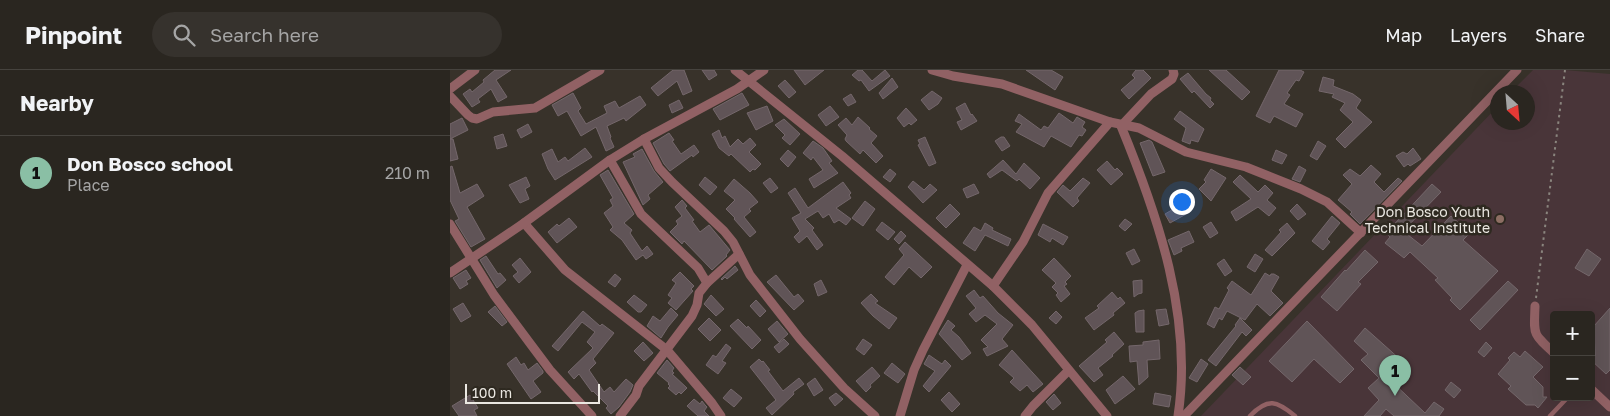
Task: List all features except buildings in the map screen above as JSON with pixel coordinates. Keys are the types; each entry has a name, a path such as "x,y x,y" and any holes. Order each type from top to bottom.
{"street":[{"path":"450,89 475,70"},
{"path":"450,96 468,115 477,119 493,112 535,108 600,70"},
{"path":"735,70 842,156 993,286 1032,325 1107,416"},
{"path":"450,273 524,223 610,160 644,139 749,82 764,70"},
{"path":"932,70 952,76 1002,84 1121,126 1139,128 1177,149 1246,167 1328,202 1361,232"},
{"path":"1121,126 1173,74 1182,70"},
{"path":"1184,416 1517,70"},
{"path":"993,286 1023,242 1048,194 1110,122"},
{"path":"1121,126 1150,199 1176,302 1179,323 1181,373 1178,416"},
{"path":"644,139 659,168 733,242 750,275 800,339 844,388 875,416"},
{"path":"610,160 641,214 698,268 706,283"},
{"path":"524,223 565,270 666,350 721,416"},
{"path":"450,224 494,295 550,370 592,416"},
{"path":"620,416 636,395 639,386 692,316 699,293 706,283 739,254"},
{"path":"900,416 914,370 967,264"},
{"path":"1535,306 1534,331 1537,338 1550,349"},
{"path":"1025,416 1068,371"},
{"path":"1595,392 1610,407"}],"lane":[{"path":"1550,416 1564,401"},
{"path":"1250,416 1256,409 1268,402 1282,405 1296,416"}],"path":[{"path":"1535,306 1565,70"}],"shaded area":[{"name":"Don Bosco Youth Technical Institute","path":"1533,70 1565,70 1610,74 1610,416 1201,416 1490,114 1490,130 1535,130 1535,85 1518,85"}],"place":[{"name":"Don Bosco Youth Technical Institute","path":"1500,219"},
{"name":"Don Bosco school","path":"1395,396"}]}
